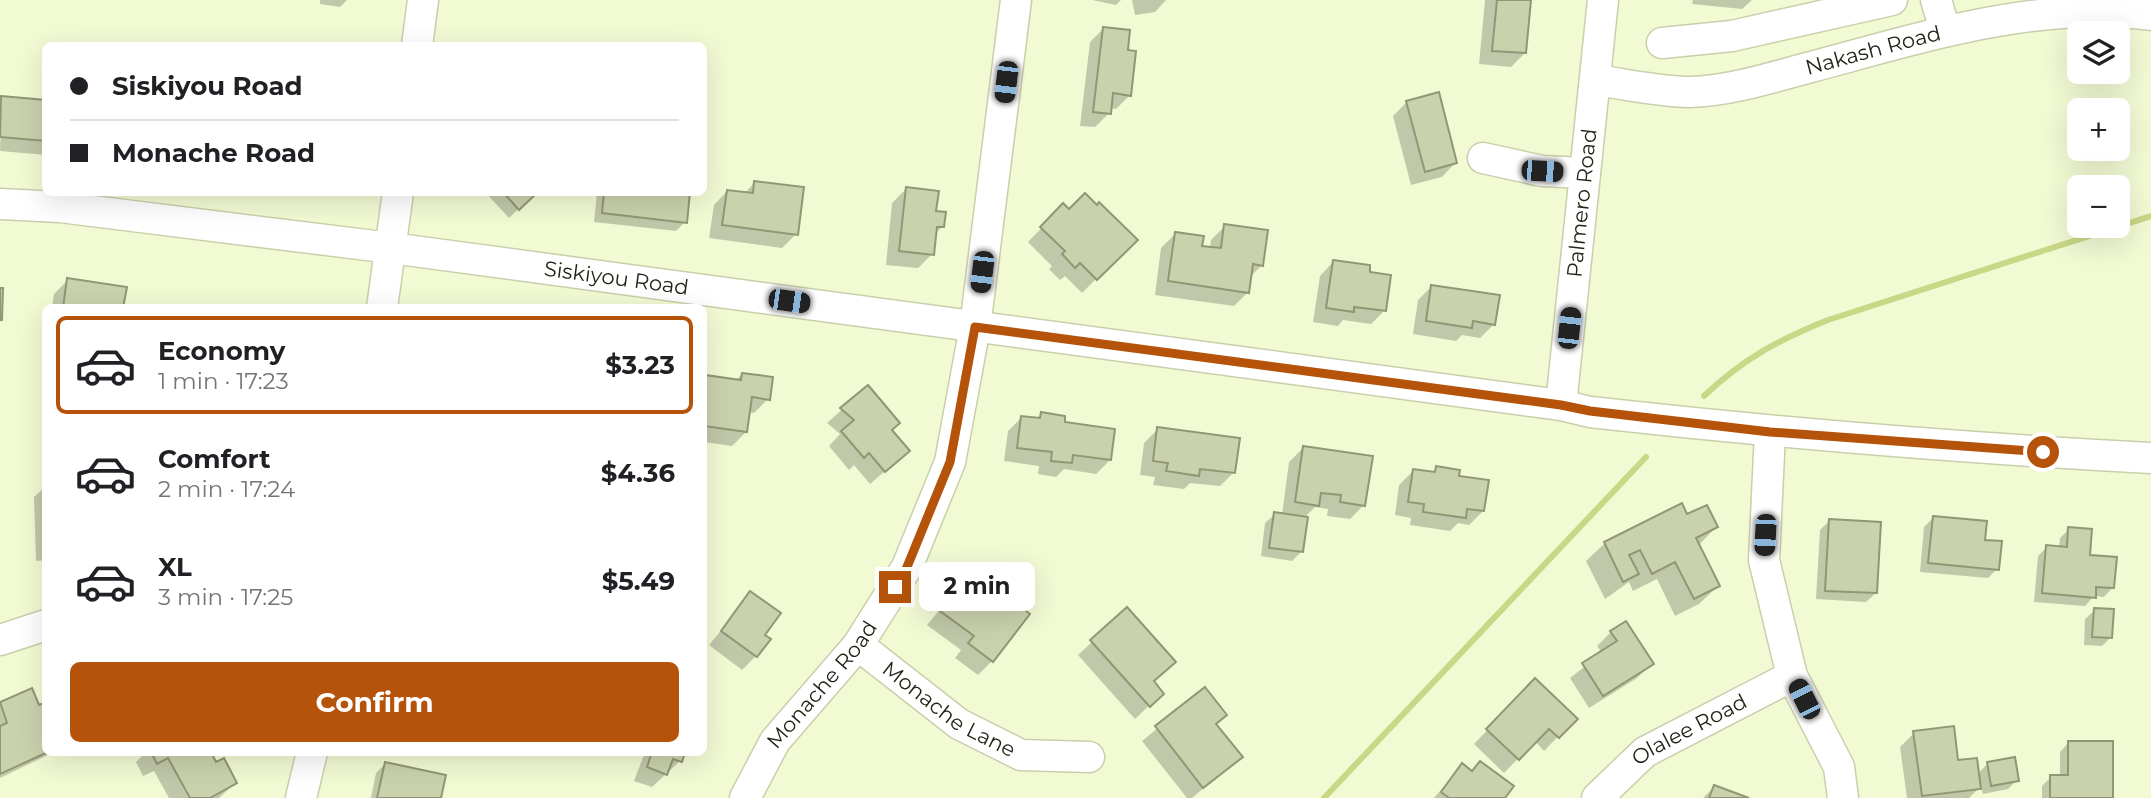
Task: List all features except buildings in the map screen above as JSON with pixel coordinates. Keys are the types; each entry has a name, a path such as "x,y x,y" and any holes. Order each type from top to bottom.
{"street":[{"path":"418,42 423,0"},
{"name":"Monache Road","path":"745,798 775,741 858,645 907,567 950,462 975,327 1016,0"},
{"name":"Palmero Road","path":"1561,405 1603,0"},
{"path":"1662,43 1732,36 1892,0"},
{"path":"1936,0 1945,30"},
{"name":"Nakash Road","path":"1595,80 1690,92 1762,80 1945,30 2039,12 2115,9 2151,15"},
{"path":"1483,158 1542,171 1585,173"},
{"path":"383,304 398,196"},
{"name":"Siskiyou Road","path":"0,204 60,207 391,248 1590,411 1770,432 1963,448 2151,457"},
{"path":"1770,432 1764,560 1792,676 1839,767 1843,798"},
{"path":"0,640 42,626"},
{"name":"Monache Lane","path":"858,645 959,724 1021,754 1089,757"},
{"name":"Olalee Road","path":"1597,798 1645,752 1792,676"},
{"path":"301,798 311,756"}],"waterway":[{"path":"1704,396 1733,371 1762,352 1828,320 2151,216"},
{"path":"1324,798 1646,457"}],"route":[{"path":"895,587 907,567 950,462 975,327 1590,411 1770,432 2043,452"}]}
